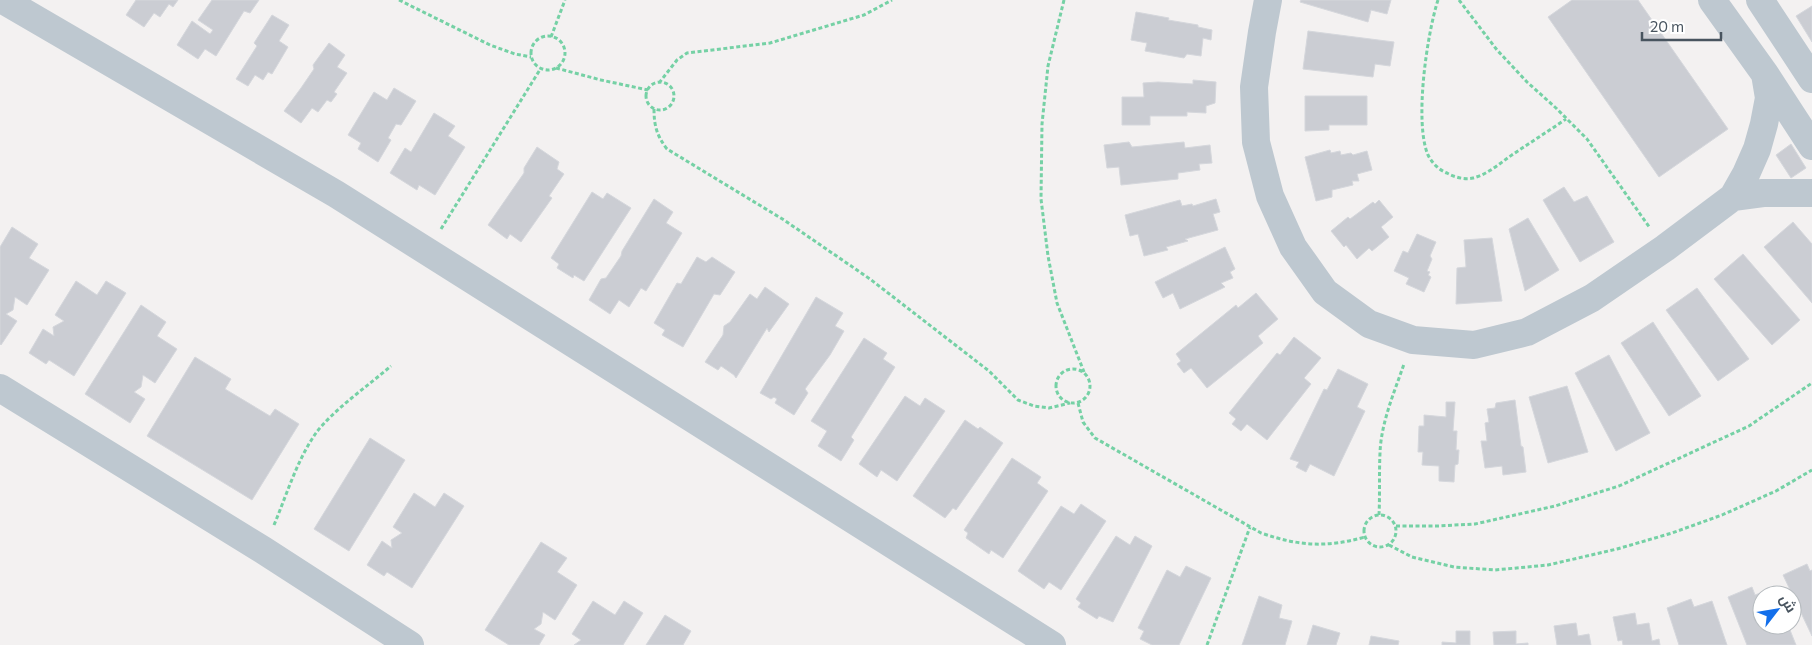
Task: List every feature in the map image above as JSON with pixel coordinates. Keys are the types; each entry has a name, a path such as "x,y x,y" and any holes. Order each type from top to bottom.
{"street":[{"path":"3,0 336,194 1052,645"},
{"path":"1268,0 1254,87 1256,142 1270,196 1293,247 1325,292 1369,324 1413,340 1474,345 1527,332 1592,298 1665,248 1733,197 1753,157 1764,124 1769,98 1765,74"},
{"path":"1712,0 1765,74 1812,146"},
{"path":"1760,0 1812,79"},
{"path":"1733,197 1763,193 1812,193"},
{"path":"0,388 263,550 410,645"}],"path":[{"path":"399,0 490,45 515,54 532,57"},
{"path":"551,37 565,0"},
{"path":"659,83 677,60 687,53 770,43 864,15 892,0"},
{"path":"654,109 654,123 658,138 667,149 784,220 870,279 989,371 1018,400 1034,406 1049,408 1078,403 1085,400 1090,393 1091,386 1057,303 1048,256 1041,199 1042,124 1047,76 1064,0"},
{"path":"1438,0 1427,46 1423,120 1424,140 1429,156 1440,170 1455,177 1472,178 1487,172 1566,119"},
{"path":"1459,0 1497,50 1587,140 1665,248"},
{"path":"556,68 564,56 561,42 555,37 540,38 535,42 531,50 535,64 541,68 548,70 556,68 648,90"},
{"path":"427,252 541,68"},
{"path":"659,83 666,84 672,89 674,95 673,103 668,108 661,110 654,109 646,97 652,85 659,83"},
{"path":"1378,515 1380,452 1384,430 1390,404 1413,340"},
{"path":"263,550 302,454 317,431 337,411 391,366"},
{"path":"1070,403 1063,400 1058,394 1057,378 1062,372 1069,369 1077,369 1084,372"},
{"path":"1396,526 1474,524 1555,506 1620,486 1749,426 1812,383"},
{"path":"1078,403 1084,422 1096,438 1261,533 1305,545 1325,545 1365,537"},
{"path":"1389,545 1412,557 1454,567 1496,570 1548,565 1618,549 1689,527 1776,491 1812,470"},
{"path":"1378,515 1386,516 1396,526 1397,534 1394,540 1382,548 1375,547 1365,537 1364,529 1366,523 1378,515"},
{"path":"1207,645 1250,527"}],"building":[{"path":"136,0 178,0 173,7 169,4 160,17 154,13 144,27 126,15"},
{"path":"212,0 259,0 250,13 244,11 216,56 205,49 198,59 177,45 192,21 210,34 213,30 198,20"},
{"path":"1301,0 1391,0 1387,14 1371,10 1368,22 1300,2"},
{"path":"1572,0 1638,0 1728,129 1659,177 1548,17"},
{"path":"1812,6 1812,42 1796,16"},
{"path":"1136,12 1169,18 1168,20 1198,25 1198,27 1212,30 1211,40 1203,38 1201,56 1187,54 1184,58 1145,51 1147,43 1131,40"},
{"path":"272,15 289,25 279,41 288,47 272,74 268,72 263,80 255,75 248,86 236,79 257,46 254,43"},
{"path":"1308,31 1394,42 1390,66 1375,64 1373,77 1303,69"},
{"path":"329,43 345,55 337,67 347,73 334,92 337,94 331,102 327,100 318,112 312,108 301,123 284,111 314,69 313,65"},
{"path":"1193,80 1216,82 1215,103 1206,106 1206,113 1187,112 1187,116 1150,116 1150,125 1122,125 1122,97 1144,97 1143,83 1193,84"},
{"path":"394,88 416,101 401,125 396,124 388,138 391,140 378,162 358,149 361,143 348,135 374,92 387,100"},
{"path":"1305,96 1367,96 1367,125 1329,125 1329,130 1305,131"},
{"path":"434,113 455,126 448,136 465,147 435,195 419,185 417,190 390,173 405,148 411,152"},
{"path":"1129,142 1132,147 1184,142 1185,148 1210,145 1212,163 1199,164 1200,170 1178,173 1178,179 1121,185 1119,167 1107,168 1104,145"},
{"path":"1791,144 1806,168 1791,178 1776,155"},
{"path":"537,147 559,162 557,169 564,174 549,196 552,198 521,242 510,234 507,239 488,225 524,173 524,168"},
{"path":"1330,150 1331,153 1340,151 1341,155 1351,153 1353,155 1367,151 1372,170 1357,174 1359,181 1352,181 1353,185 1332,190 1332,197 1316,201 1305,157"},
{"path":"1564,187 1574,202 1587,196 1614,242 1580,262 1543,200"},
{"path":"592,192 603,199 607,193 631,208 584,281 574,275 573,278 557,268 559,264 551,258"},
{"path":"654,199 673,212 666,223 682,233 646,291 641,288 629,307 619,300 610,314 589,300 601,279 606,278 621,256 622,251"},
{"path":"1216,199 1220,212 1213,214 1218,230 1185,239 1188,241 1166,247 1168,250 1144,256 1138,234 1130,236 1125,215 1180,200 1182,206 1192,204 1193,206"},
{"path":"1379,200 1393,217 1381,227 1389,237 1372,251 1369,248 1357,259 1331,231 1348,217 1350,219 1373,202 1375,204"},
{"path":"1528,218 1559,270 1525,291 1509,229"},
{"path":"1793,222 1812,244 1812,303 1764,247"},
{"path":"12,227 38,244 29,258 49,270 27,305 15,297 13,310 6,314 17,321 1,345 0,247"},
{"path":"1417,234 1436,242 1430,256 1432,259 1427,271 1430,272 1428,275 1431,277 1424,292 1406,284 1409,278 1394,271 1403,251 1408,253"},
{"path":"1492,238 1502,301 1456,304 1457,268 1466,267 1464,240"},
{"path":"1225,247 1235,269 1230,272 1233,278 1221,283 1225,287 1180,309 1173,293 1163,298 1155,282"},
{"path":"1743,254 1800,320 1772,345 1714,279"},
{"path":"697,257 706,262 712,257 735,272 720,295 714,294 683,347 662,335 665,330 654,323 677,283 681,284"},
{"path":"76,281 97,295 106,281 126,293 74,376 49,360 46,364 29,353 43,329 54,336 53,327 64,321 55,315"},
{"path":"765,287 789,304 769,332 767,328 736,378 721,366 718,370 705,362 723,335 724,326 730,322 750,294 757,299"},
{"path":"1697,288 1749,359 1718,381 1666,310"},
{"path":"1256,293 1278,319 1258,336 1263,343 1207,388 1191,368 1184,373 1177,364 1181,361 1176,354 1236,305 1238,308"},
{"path":"816,297 843,313 835,326 844,331 830,355 805,389 808,393 794,415 775,403 777,399 774,397 771,399 760,393"},
{"path":"141,305 166,322 157,336 177,349 155,383 143,375 141,387 134,392 145,399 130,423 85,394"},
{"path":"1653,322 1701,396 1669,416 1621,343"},
{"path":"1294,337 1321,358 1304,378 1311,384 1267,440 1247,424 1241,431 1232,424 1236,419 1229,413 1277,353 1280,355"},
{"path":"864,338 887,353 883,359 895,367 851,437 854,440 841,461 818,446 827,431 811,421"},
{"path":"1609,355 1650,433 1616,451 1575,373"},
{"path":"195,357 231,379 225,389 270,416 275,409 299,424 252,500 147,436"},
{"path":"1338,369 1368,384 1357,407 1365,411 1334,476 1310,464 1306,472 1296,467 1299,462 1290,459 1324,389 1327,390"},
{"path":"1567,386 1588,452 1548,463 1529,397"},
{"path":"905,396 920,406 925,398 945,411 897,481 881,470 877,477 859,464"},
{"path":"1515,400 1526,472 1503,475 1502,466 1485,468 1481,441 1487,441 1485,423 1489,422 1487,409 1495,408 1496,403"},
{"path":"1446,402 1455,402 1453,431 1457,431 1456,450 1459,450 1458,464 1455,465 1454,482 1439,481 1439,466 1422,465 1423,452 1418,452 1419,426 1424,426 1424,415 1446,417"},
{"path":"965,420 978,429 980,427 1003,443 956,510 953,508 945,518 913,496"},
{"path":"370,438 405,460 349,551 314,529"},
{"path":"1012,458 1041,477 1037,483 1048,491 1003,558 991,550 989,554 966,538 968,533 964,530"},
{"path":"414,493 435,507 444,493 464,506 412,588 387,572 384,576 367,565 382,541 392,548 391,540 402,533 393,527"},
{"path":"1081,504 1106,521 1061,590 1049,582 1044,589 1018,571 1061,506 1074,514"},
{"path":"1116,536 1130,545 1135,536 1152,546 1113,622 1099,616 1097,619 1078,607 1081,603 1076,599"},
{"path":"541,542 567,558 557,572 577,585 555,620 543,612 541,624 534,629 545,635 539,645 509,645 485,630"},
{"path":"1807,564 1810,571 1812,570 1812,636 1802,615 1802,585 1788,585 1783,575"},
{"path":"1186,566 1211,578 1179,645 1152,645 1140,639 1144,631 1138,628 1167,570 1180,577"},
{"path":"1752,587 1752,635 1792,635 1796,645 1747,645 1728,597"},
{"path":"1259,596 1282,605 1279,618 1292,621 1285,645 1242,645"},
{"path":"1691,599 1694,607 1712,601 1727,645 1679,645 1667,608"},
{"path":"593,601 615,615 624,601 643,613 623,645 574,645 581,640 572,634"},
{"path":"1635,613 1637,625 1649,623 1652,641 1659,639 1660,645 1623,645 1622,640 1618,641 1613,617"},
{"path":"665,615 691,631 683,645 646,645"},
{"path":"1576,623 1578,636 1589,634 1591,645 1557,645 1554,626"},
{"path":"1313,625 1340,633 1336,645 1307,645"},
{"path":"1456,631 1470,631 1470,645 1442,645 1442,642 1456,643"},
{"path":"1516,631 1516,644 1528,643 1528,645 1494,645 1493,632"},
{"path":"1371,636 1399,641 1398,645 1369,645"}]}
